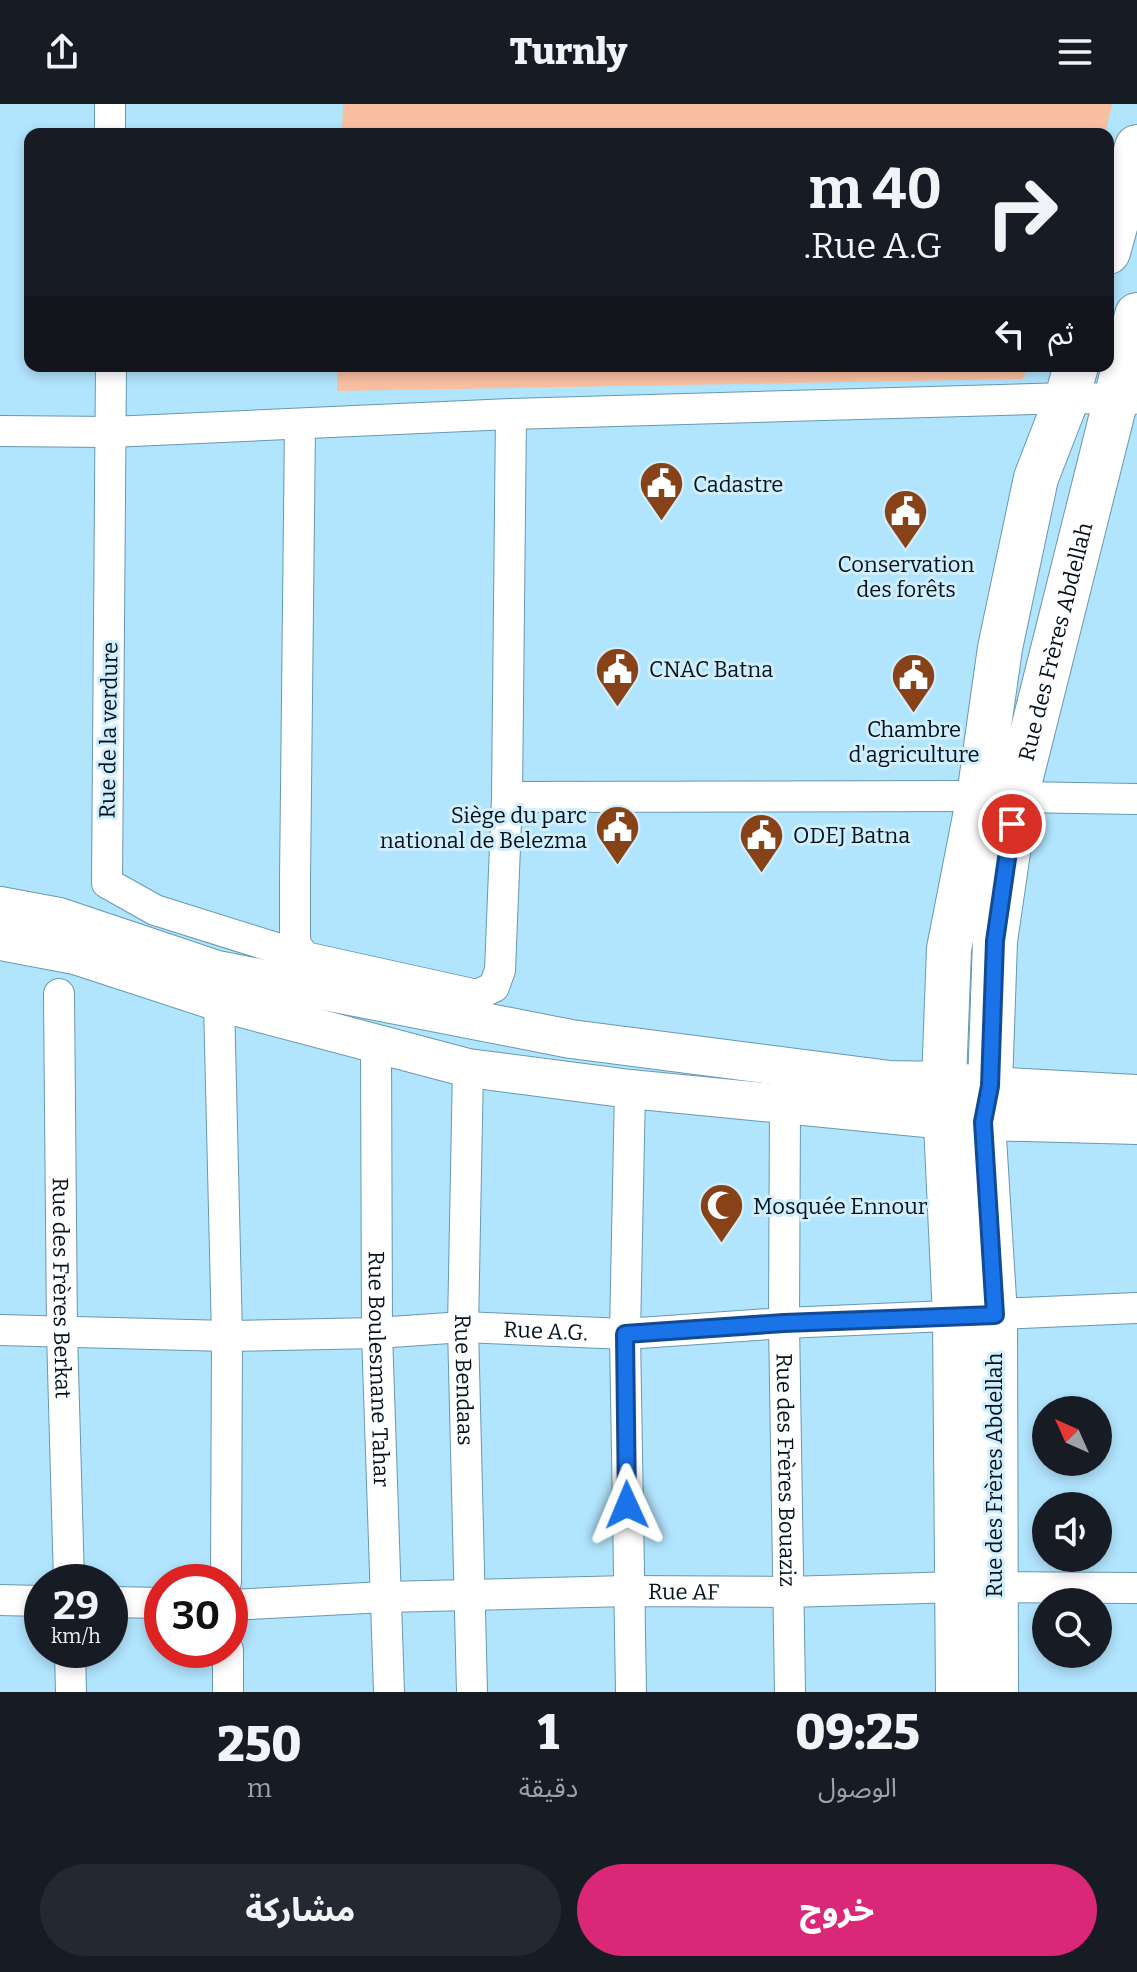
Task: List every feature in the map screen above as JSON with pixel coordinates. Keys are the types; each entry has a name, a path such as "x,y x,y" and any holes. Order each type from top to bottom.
{"main road":[{"path":"1114,230 1137,147"},
{"name":"Rue des Frères Abdellah","path":"958,1692 976,1587 975,1316 966,1102 949,949 1126,400 1137,315"},
{"name":"Rue des Frères Abdellah","path":"998,796 1000,648 1036,478 1072,382"},
{"name":"Rue des Frères Abdellah","path":"976,1587 996,1692"}],"street":[{"path":"110,104 110,128"},
{"name":"Rue de la verdure","path":"111,372 107,883 155,910 305,957"},
{"path":"0,431 111,432 300,424 1072,382 1126,400"},
{"path":"300,424 296,945 305,957 477,995 494,987 500,970 507,797 511,414"},
{"path":"507,797 998,796 1137,799"},
{"path":"0,906 59,917 217,970 571,1039 890,1080 966,1102 1137,1125"},
{"path":"0,941 75,955 219,1002 468,1068 630,1089 785,1104 966,1102 1137,1094"},
{"name":"Rue des Frères Berkat","path":"59,994 62,1333 68,1564"},
{"path":"219,1002 227,1336 226,1564"},
{"name":"Rue Boulesmane Tahar","path":"376,1045 377,1333 389,1692"},
{"name":"Rue Bendaas","path":"468,1068 463,1327 472,1692"},
{"path":"630,1089 625,1334 631,1692"},
{"name":"Rue des Frères Bouaziz","path":"785,1104 784,1323 790,1692"},
{"name":"Rue A.G.","path":"0,1330 227,1336 377,1333 463,1327 625,1334 784,1323 1137,1308"},
{"name":"Rue AF","path":"248,1604 628,1591 1137,1588"},
{"path":"0,1600 24,1601"},
{"path":"70,1668 71,1692"},
{"path":"228,1668 228,1692"}],"shaded area":[{"path":"343,104 1112,104 1106,128 342,128"},
{"path":"337,372 1026,372 1022,379 337,391"}],"place":[{"name":"Cadastre","path":"662,523"},
{"name":"Conservation des forêts","path":"906,550"},
{"name":"CNAC Batna","path":"618,708"},
{"name":"Chambre d'agriculture","path":"914,715"},
{"name":"Siège du parc national de Belezma","path":"618,867"},
{"name":"ODEJ Batna","path":"762,874"},
{"name":"Mosquée Ennour","path":"722,1245"}],"route":[{"path":"627,1505 625,1334 784,1323 995,1315 983,1122 990,1086 995,941 1012,824"}]}
